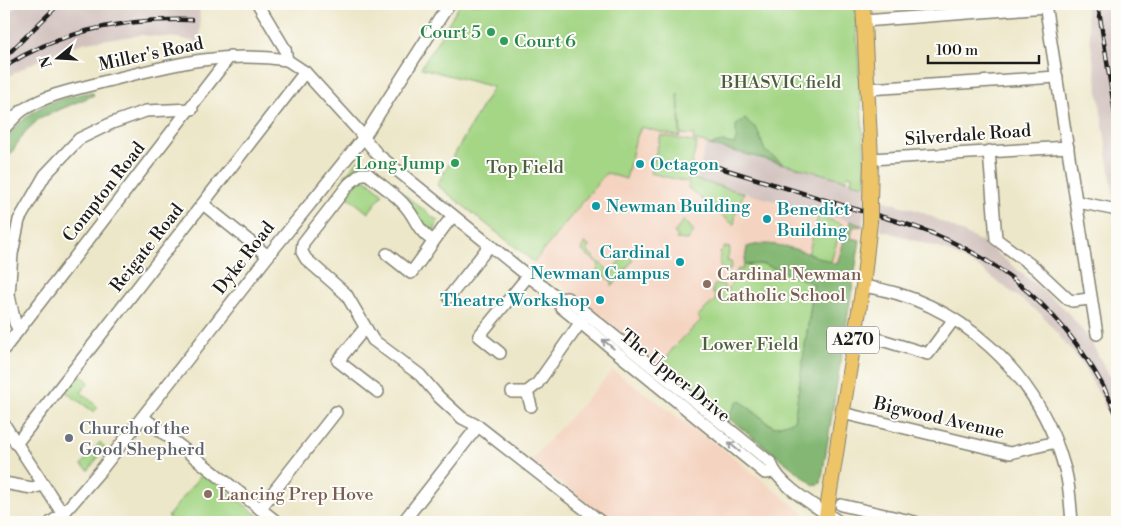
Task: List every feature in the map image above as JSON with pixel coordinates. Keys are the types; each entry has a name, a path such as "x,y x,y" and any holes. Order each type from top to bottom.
{"main road":[{"name":"A270","path":"825,518 862,286 870,222 871,159 863,4"}],"street":[{"path":"258,4 285,49 287,60"},
{"name":"Dyke Road","path":"51,522 66,518 268,256 364,137 449,4"},
{"path":"864,21 1046,6 1078,202 1090,299 1097,334"},
{"name":"Miller's Road","path":"4,128 24,109 42,99 189,61 257,55 287,60"},
{"name":"Compton Road","path":"4,349 192,109 230,56"},
{"name":"The Upper Drive","path":"287,60 305,72 378,154 528,276 560,299 562,307 584,318 765,472 774,472 825,518 839,522"},
{"name":"Reigate Road","path":"16,444 305,72"},
{"path":"868,89 1057,77"},
{"path":"19,330 15,323 9,295 12,254 19,220 45,175 79,139 112,123 146,111 192,109"},
{"name":"Silverdale Road","path":"871,159 1068,147"},
{"path":"989,151 996,240 1035,268 1068,299 1072,301 1090,299"},
{"path":"432,240 420,232 411,213 402,202 368,174 361,174 354,178 304,242 302,252 304,258 346,294 373,340 420,375 439,398 462,418 478,426 601,522"},
{"path":"1078,202 1117,210"},
{"path":"203,204 268,256"},
{"path":"387,254 411,273 429,249 432,240 453,216"},
{"path":"449,297 490,245"},
{"path":"500,353 478,336 528,276"},
{"path":"862,286 908,297 954,320 987,342 1018,376 1056,442 1068,480 1072,522"},
{"path":"512,392 527,392 536,384 584,318"},
{"path":"855,332 928,354 954,320"},
{"path":"365,328 338,361 378,392"},
{"path":"527,392 531,406"},
{"path":"260,509 336,412"},
{"name":"Bigwood Avenue","path":"842,413 1010,453 1056,442"},
{"path":"143,417 277,522"},
{"path":"4,424 66,518"},
{"path":"404,522 478,426"},
{"path":"4,484 32,488 43,485"},
{"path":"841,505 915,522"}],"shaded area":[{"path":"19,4 199,4 201,43 177,38 141,35 86,42 46,56 7,77 9,81 4,83 4,19 7,17 5,15"},
{"path":"1085,4 1107,4 1117,61 1117,203 1114,199"},
{"name":"Cardinal Newman Catholic School","path":"686,84 724,87 693,140 706,144 697,180 863,225 821,483 818,485 814,485 699,396 437,185 493,87 680,137"},
{"path":"706,144 866,185 863,225 697,180"},
{"path":"879,199 922,212 986,244 1065,309 1090,340 1117,390 1117,435 1100,395 1080,361 1041,314 978,267 945,250 881,230"},
{"path":"613,370 732,456 814,522 613,522 531,460"}],"green space":[{"path":"460,4 855,4 866,185 851,182 852,176 847,175 846,180 693,140 694,135 681,134 678,93 680,137 641,127 635,142 626,179 606,173 534,262 437,185 493,87 421,68"},
{"path":"86,93 93,93 94,95 40,118 25,132 4,164 4,138 24,119 49,103"},
{"path":"745,119 757,129 765,151 784,164 709,145 723,142 734,144 736,140 736,125"},
{"path":"661,135 697,143 687,182 650,173"},
{"path":"359,159 438,221 435,229 429,231 368,171 349,179 345,176"},
{"path":"690,178 744,193 736,212 734,225 688,188"},
{"path":"365,179 383,194 368,213 347,196 358,181"},
{"path":"818,216 842,224 831,262 808,255"},
{"path":"684,220 694,231 688,240 676,239 678,236 674,233"},
{"path":"850,221 863,226 853,227 851,238 860,240 821,483 814,485 727,417 739,400 773,427 794,421 814,284 763,264 744,265 747,247 758,244 792,248 837,264"},
{"path":"584,243 589,246 587,251 606,268 612,281 610,272 626,254 633,260 612,287 612,282 597,270 599,264 582,251"},
{"path":"725,247 730,248 727,261 732,262 730,270 725,272 720,267 720,252"},
{"name":"Lower Field","path":"763,264 814,283 794,422 774,427 739,400 727,417 662,364 673,348 701,320 697,317 716,299 712,291 715,284 723,284 727,292 738,269 742,270 744,265"},
{"path":"80,375 89,382 81,392 98,407 94,412 66,392"},
{"path":"100,442 105,447 89,470 81,465"},
{"name":"Lancing Prep Hove","path":"203,472 266,522 168,522 169,515"}],"railway":[{"path":"4,58 59,4"},
{"path":"1098,4 1117,126"},
{"path":"4,67 47,44 93,29 141,21 191,20"},
{"path":"714,166 924,230 965,248 993,265 1044,306 1065,330 1085,356 1117,415"}],"place":[{"name":"Court 5","path":"491,32"},
{"name":"Court 6","path":"504,41"},
{"name":"Long Jump","path":"455,163"},
{"name":"Octagon","path":"640,164"},
{"name":"Newman Building","path":"596,206"},
{"name":"Benedict Building","path":"767,219"},
{"name":"Cardinal Newman Campus","path":"680,262"},
{"name":"Cardinal Newman Catholic School","path":"707,284"},
{"name":"Theatre Workshop","path":"600,300"},
{"name":"Church of the Good Shepherd","path":"69,438"},
{"name":"Lancing Prep Hove","path":"208,494"}],"park label":[{"name":"BHASVIC field","path":"781,82"},
{"name":"Top Field","path":"525,167"}]}
